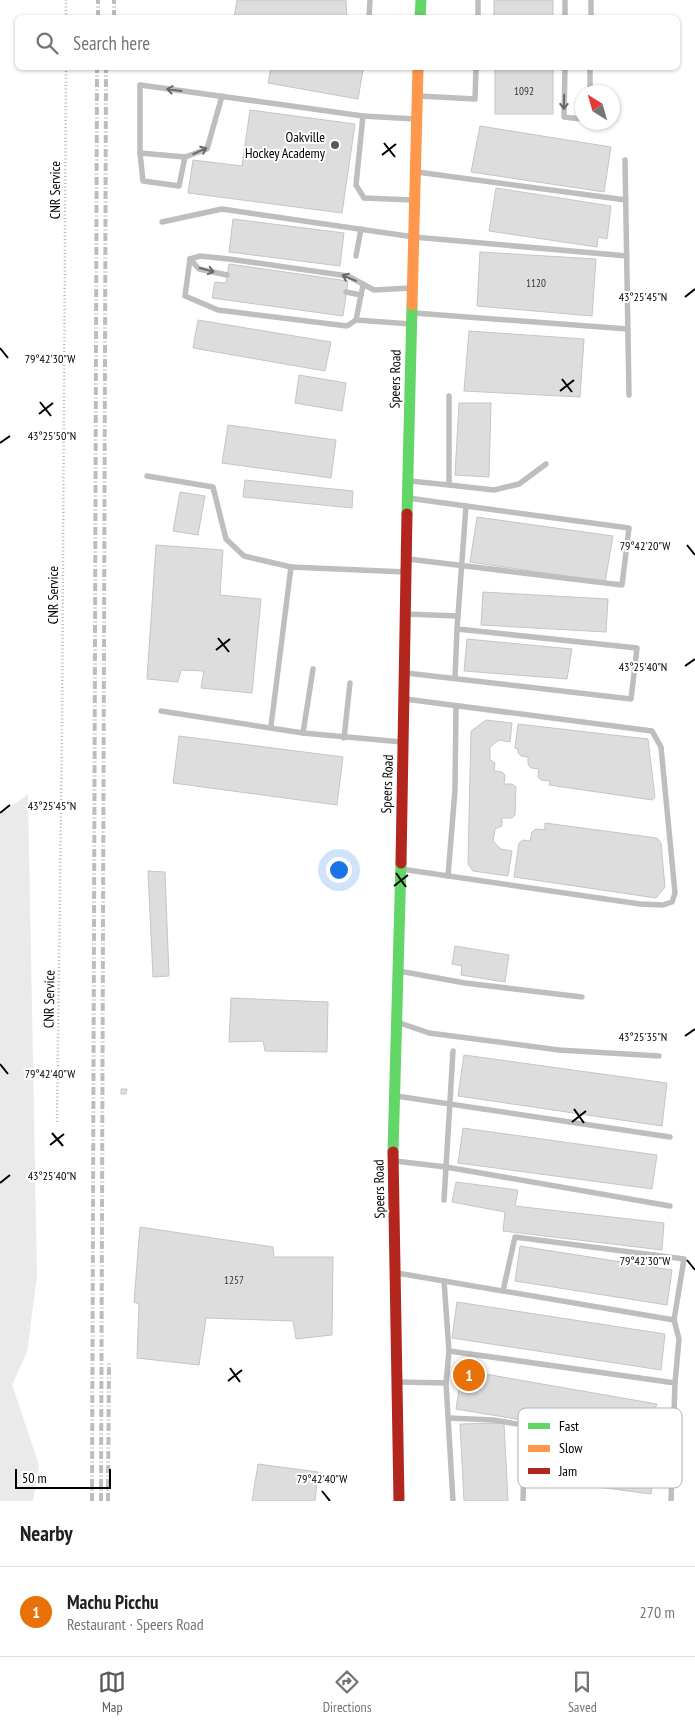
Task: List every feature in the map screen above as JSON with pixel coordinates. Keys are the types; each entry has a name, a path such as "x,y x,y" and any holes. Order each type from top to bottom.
{"main road":[{"path":"420,15 421,0"},
{"name":"Speers Road","path":"399,1501 394,1096 404,742 403,699 418,70"}],"lane":[{"path":"369,15 370,0"},
{"path":"478,0 478,15"},
{"path":"565,0 565,15"},
{"path":"591,15 592,0"},
{"path":"417,96 475,99 476,70"},
{"path":"565,70 564,118 575,118"},
{"path":"590,70 590,85"},
{"path":"185,157 179,186 143,181 140,152 140,85 363,116 417,119"},
{"path":"140,152 185,157 207,149 222,96"},
{"path":"363,116 356,186 364,198 415,200"},
{"path":"625,160 629,395"},
{"path":"415,172 626,200"},
{"path":"162,222 222,209 414,237 627,256"},
{"path":"356,256 361,229"},
{"path":"190,259 200,256 229,259 348,276 374,290 412,288"},
{"path":"190,259 185,296 218,310 347,326 356,320 412,319 628,328"},
{"path":"190,259 199,269 227,275"},
{"path":"356,320 363,285"},
{"path":"346,292 361,295"},
{"path":"448,485 449,396"},
{"path":"408,480 494,490 519,484 546,464"},
{"path":"147,476 213,487 226,539 244,556 291,567 406,572"},
{"path":"407,559 622,585 629,528 408,498"},
{"path":"455,678 466,506"},
{"path":"271,726 291,567"},
{"path":"405,614 458,616"},
{"path":"404,672 632,699 637,648 457,629"},
{"path":"303,733 313,669"},
{"path":"344,738 350,682"},
{"path":"399,869 640,904 663,905 672,902 675,893 661,747 652,731 403,699"},
{"path":"448,876 455,790 456,706"},
{"path":"161,711 271,726 303,733 404,742"},
{"path":"397,971 465,983 582,997"},
{"path":"396,1022 429,1033 559,1050 659,1056"},
{"path":"444,1200 453,1051"},
{"path":"394,1096 670,1137"},
{"path":"394,1161 446,1167 670,1206"},
{"path":"503,1291 515,1236 684,1259 674,1320 679,1340 673,1408"},
{"path":"395,1273 674,1320"},
{"path":"444,1281 449,1351 446,1383 454,1501"},
{"path":"449,1351 674,1383"},
{"path":"397,1382 446,1383"},
{"path":"449,1418 492,1420 518,1424"},
{"path":"523,1488 523,1501"},
{"path":"671,1488 671,1501"}],"path":[{"path":"66,0 66,15"},
{"name":"CNR Service","path":"57,1122 62,730 66,70"}],"shaded area":[{"path":"28,794 37,1276 27,1352 12,1385 39,1465 33,1501 0,1501 0,815"}],"building":[{"path":"237,0 346,0 347,15 234,15"},
{"path":"494,0 553,0 553,15 494,15"},
{"path":"271,70 363,70 358,99 268,83"},
{"path":"495,70 553,70 553,114 495,114"},
{"path":"250,110 355,124 342,213 188,193 193,160 242,166"},
{"path":"480,126 611,147 604,192 471,172"},
{"path":"496,188 611,206 607,239 598,237 597,247 489,231"},
{"path":"233,219 344,233 340,266 229,252"},
{"path":"480,252 596,259 592,316 477,306"},
{"path":"229,264 348,281 343,316 212,298 215,282 226,283"},
{"path":"198,320 331,342 325,371 193,348"},
{"path":"469,331 584,339 580,397 464,391"},
{"path":"299,375 346,383 342,411 295,403"},
{"path":"459,403 491,403 489,477 455,475"},
{"path":"228,425 336,440 331,478 222,463"},
{"path":"245,480 353,491 352,508 243,497"},
{"path":"180,492 205,496 198,535 173,531"},
{"path":"477,517 613,536 605,582 470,562"},
{"path":"156,545 223,550 220,595 261,599 252,693 201,688 204,671 181,670 178,682 147,679"},
{"path":"483,592 608,599 606,632 481,625"},
{"path":"467,639 572,649 567,679 464,671"},
{"path":"486,720 512,723 510,742 499,740 490,747 490,760 495,763 494,771 502,772 505,775 504,784 512,784 516,787 515,815 512,818 502,818 502,826 495,829 493,841 501,849 512,851 508,876 473,871 468,864 471,731"},
{"path":"518,724 648,739 655,797 652,800 549,785 550,781 541,780 538,777 539,769 531,768 528,764 528,757 521,756 518,753 518,749 515,748"},
{"path":"179,736 343,757 337,805 173,783"},
{"path":"545,823 657,838 661,843 665,887 656,898 514,877 519,843 523,840 530,841 532,832 536,829 545,830"},
{"path":"148,871 165,872 169,976 153,977"},
{"path":"455,946 509,955 505,982 461,975 462,966 452,964"},
{"path":"231,998 328,1002 327,1052 265,1051 263,1041 229,1042"},
{"path":"464,1055 667,1083 662,1126 458,1096"},
{"path":"121,1089 127,1089 126,1094 121,1094"},
{"path":"463,1128 657,1155 652,1189 458,1163"},
{"path":"456,1182 518,1190 515,1206 664,1223 662,1250 503,1231 505,1212 452,1202"},
{"path":"140,1227 273,1247 274,1257 333,1257 332,1335 296,1339 293,1321 206,1318 199,1365 137,1358 139,1304 134,1302"},
{"path":"520,1246 672,1270 667,1305 515,1281"},
{"path":"457,1302 665,1334 661,1370 452,1338"},
{"path":"462,1370 657,1404 655,1408 518,1408 518,1419 456,1409"},
{"path":"504,1423 508,1501 464,1501 460,1424"},
{"path":"258,1464 318,1472 315,1501 252,1501"},
{"path":"605,1488 652,1488 651,1494"}],"railway":[{"path":"98,0 98,15"},
{"path":"114,0 114,15"},
{"path":"92,1501 97,70"},
{"path":"101,1501 106,70"},
{"path":"108,1501 109,1361"}],"traffic: fast":[{"path":"420,15 421,0"},
{"path":"407,514 412,305"},
{"path":"393,1152 401,863"}],"traffic: slow":[{"path":"412,305 418,70"}],"traffic: jam":[{"path":"401,863 407,514"},
{"path":"393,1152 399,1501"}],"place":[{"name":"Oakville Hockey Academy","path":"335,145"},
{"name":"Machu Picchu","path":"469,1375"}]}
